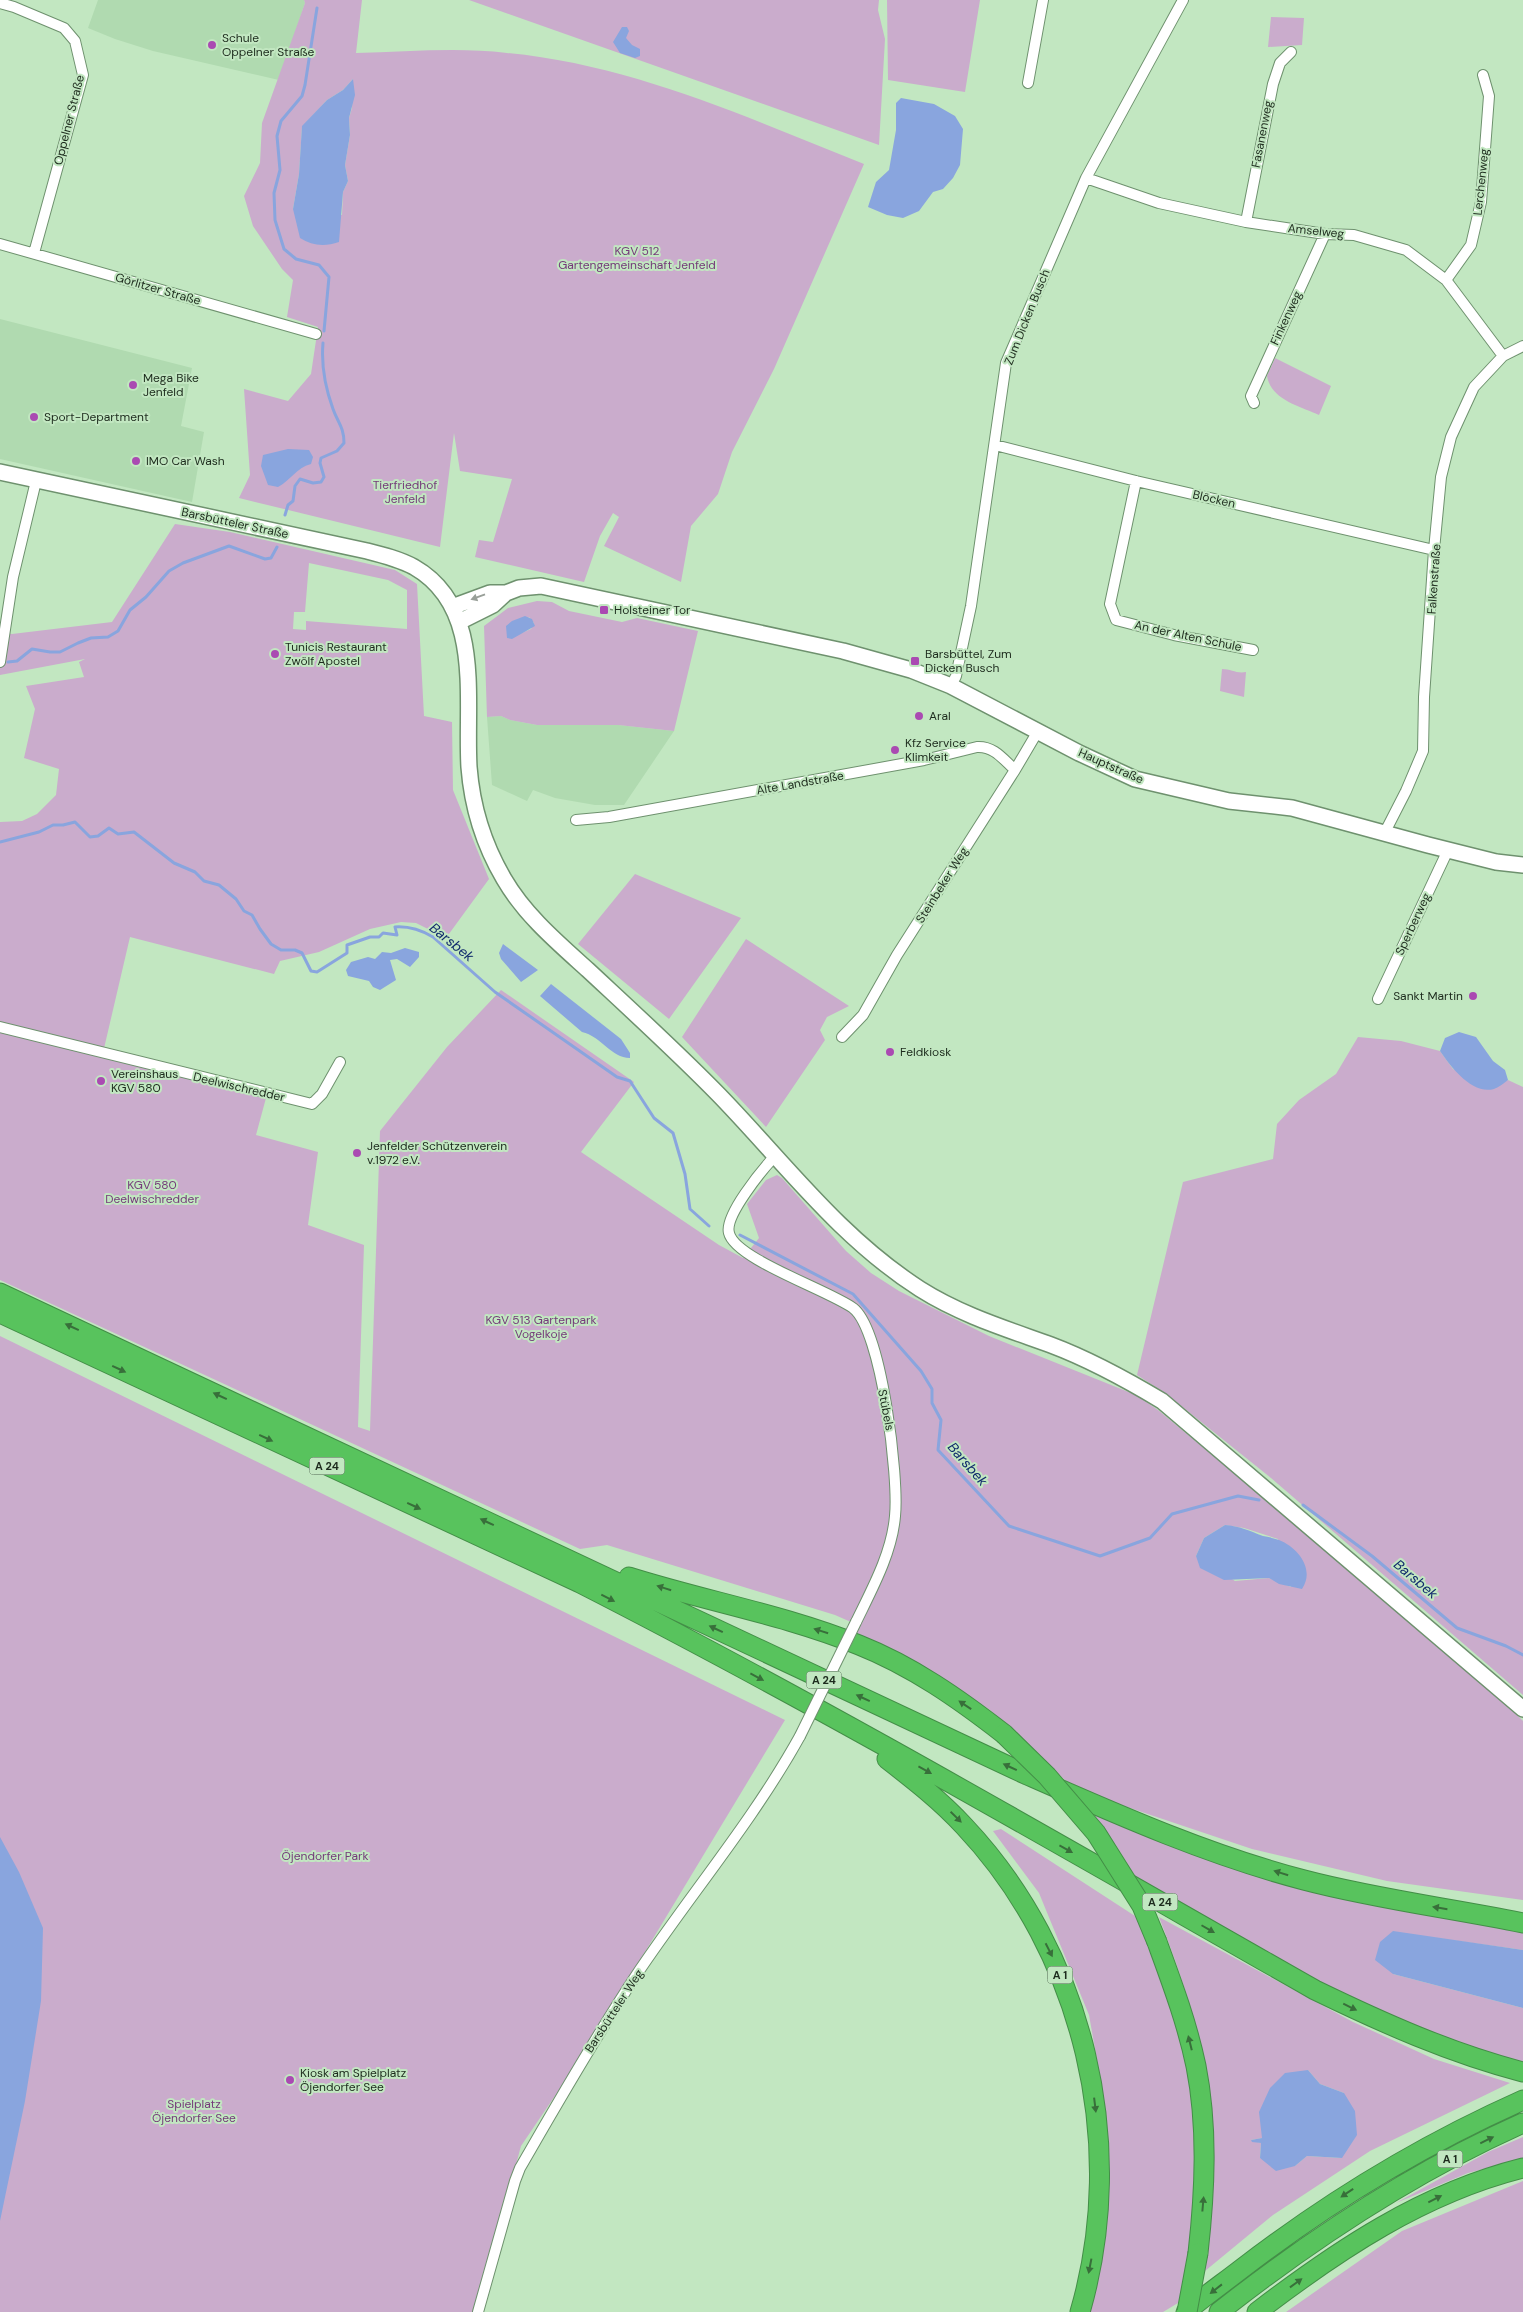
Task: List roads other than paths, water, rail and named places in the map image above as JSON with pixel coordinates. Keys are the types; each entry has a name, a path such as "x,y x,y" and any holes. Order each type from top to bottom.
{"highway":[{"name":"A 24","path":"0,1293 1118,1816 1221,1855 1303,1880 1397,1901 1488,1915 1523,1923"},
{"name":"A 24","path":"0,1313 580,1583 836,1720 1315,1990 1388,2026 1492,2064 1523,2072"},
{"name":"A 24","path":"531,1542 650,1584 779,1618 859,1645 916,1673 976,1712 1004,1734 1047,1776 1096,1833 1142,1906 1181,2008 1196,2067 1204,2132 1204,2188 1198,2253 1186,2312"},
{"name":"A 1","path":"836,1720 936,1798 964,1826 1010,1883 1041,1934 1062,1980 1084,2047 1097,2124 1099,2175 1097,2219 1080,2312"},
{"name":"A 24","path":"1488,1915 1523,1917"},
{"name":"A 1","path":"1186,2312 1258,2256 1361,2184 1446,2137 1523,2100"},
{"name":"A 1","path":"1219,2312 1275,2268 1368,2206 1427,2171 1523,2123"},
{"path":"1257,2312 1338,2253 1386,2223 1449,2192 1523,2168"}],"main road":[{"name":"Barsbütteler Straße","path":"0,472 384,555 406,563 424,574 441,590 459,622"},
{"name":"Hauptstraße","path":"506,593 519,588 541,586 843,651 911,670 951,686 1135,779 1229,801 1292,808 1496,862 1523,865"},
{"path":"452,607 490,593 506,593"},
{"path":"506,593 493,605 459,622 466,663 469,768 482,834 504,878 535,921 719,1095 774,1157 849,1234 883,1263 921,1289 986,1322 1082,1358 1120,1376 1162,1402 1523,1709"}],"street":[{"path":"1028,83 1042,0"},
{"name":"Zum Dicken Busch","path":"951,686 956,676 972,606 1006,363 1086,178 1181,2 1170,0"},
{"name":"Oppelner Straße","path":"0,4 14,6 64,28 75,40 83,75 34,253"},
{"name":"Fasanenweg","path":"1246,222 1273,84 1280,63 1291,52"},
{"name":"Lerchenweg","path":"1446,280 1472,244 1481,202 1489,96 1483,75"},
{"name":"Amselweg","path":"1086,178 1158,203 1246,222 1325,234 1354,235 1406,250 1446,280 1503,356"},
{"name":"Finkenweg","path":"1254,403 1251,396 1325,234"},
{"name":"Görlitzer Straße","path":"0,244 316,334"},
{"name":"Falkenstraße","path":"1385,832 1406,791 1423,751 1424,697 1434,550 1442,477 1451,437 1474,387 1503,356 1523,346"},
{"name":"Blöcken","path":"995,445 1136,481 1434,550"},
{"path":"0,662 13,577 36,481"},
{"name":"An der Alten Schule","path":"1136,481 1110,604 1116,620 1174,635 1253,650"},
{"name":"Steinbeker Weg","path":"842,1037 863,1015 897,955 1038,731"},
{"name":"Alte Landstraße","path":"576,820 609,817 888,767 985,746 993,750 1015,770"},
{"name":"Sperberweg","path":"1378,999 1448,850"},
{"name":"Deelwischredder","path":"0,1027 312,1104 322,1094 340,1062"},
{"name":"Stübels","path":"774,1157 755,1180 731,1219 728,1232 734,1245 749,1255 837,1298 855,1310 868,1333 878,1370 892,1442 896,1491 896,1517 889,1547 856,1622 800,1736"},
{"name":"Barsbütteler Weg","path":"478,2312 520,2168 582,2061 636,1976 753,1810 800,1736"}],"water":[{"path":"622,27 627,27 629,31 626,38 632,45 640,49 640,56 635,58 620,53 613,42"},
{"path":"353,79 355,95 349,118 350,135 345,165 348,181 343,192 339,242 329,245 314,244 300,238 293,209 299,174 302,126 327,100 343,90"},
{"path":"901,98 934,104 955,116 963,129 960,165 953,178 943,189 933,192 919,211 903,218 887,215 868,207 876,182 889,170 896,130 896,103"},
{"path":"288,449 309,450 313,457 311,464 301,468 278,487 268,485 261,466 263,455"},
{"path":"525,616 532,619 535,626 512,639 507,638 506,626 512,621"},
{"path":"503,944 538,970 521,982 501,959 499,953"},
{"path":"405,948 419,952 419,957 410,967 397,959 390,960 396,980 380,990 373,987 369,981 348,976 346,970 351,962 368,957 375,959 382,952 391,953"},
{"path":"551,984 621,1039 630,1053 630,1058 611,1051 589,1034 582,1032 540,996"},
{"path":"1459,1032 1476,1037 1493,1061 1505,1070 1508,1080 1494,1089 1486,1090 1470,1084 1456,1072 1440,1051 1445,1038"},
{"path":"1225,1525 1277,1539 1293,1548 1306,1567 1306,1582 1302,1589 1279,1584 1269,1578 1224,1580 1200,1568 1196,1556 1204,1538"},
{"path":"0,1837 19,1872 43,1928 41,2001 25,2101 0,2221"},
{"path":"1393,1931 1523,1950 1523,2008 1393,1974 1375,1960 1380,1942"},
{"path":"1308,2070 1320,2084 1344,2093 1355,2111 1357,2135 1342,2158 1307,2156 1295,2166 1276,2171 1260,2158 1261,2143 1252,2142 1251,2140 1262,2138 1259,2112 1270,2088 1285,2073"}],"waterway":[{"path":"317,8 302,96 281,121 277,136 280,170 274,193 275,220 284,249 296,259 319,265 329,277 324,331"},
{"path":"285,515 288,505 293,501 295,486 300,479 313,483 321,482 324,477 320,463 321,458 337,451 344,443 342,429 333,409 326,385 323,368 323,343"},
{"path":"8,662 17,661 32,649 60,652 91,638 108,637 118,631 130,610 146,597 169,571 183,563 229,546 265,559 271,558 277,547"},
{"name":"Barsbek","path":"0,842 39,832 53,825 75,822 90,837 98,836 109,828 118,834 134,832 174,863 195,872 204,881 219,885 236,899 244,911 252,915 271,944 281,950 295,950 302,953 311,971 317,972 347,953 347,945 370,937 379,937 383,933 397,935 395,927 419,930 433,937 495,992 617,1077 630,1081 654,1118 673,1133 685,1174 690,1209 709,1226"},
{"name":"Barsbek","path":"740,1235 853,1294 921,1371 932,1389 932,1403 941,1420 938,1450 1009,1526 1100,1556 1150,1538 1172,1514 1238,1496 1259,1500"},
{"name":"Barsbek","path":"1303,1505 1372,1556 1457,1628 1506,1646 1523,1655"}],"place":[{"name":"Schule Oppelner Straße","path":"212,45"},
{"name":"Mega Bike Jenfeld","path":"133,385"},
{"name":"Sport-Department","path":"34,417"},
{"name":"IMO Car Wash","path":"136,461"},
{"name":"Holsteiner Tor","path":"604,610"},
{"name":"Tunicis Restaurant Zwölf Apostel","path":"275,654"},
{"name":"Barsbüttel, Zum Dicken Busch","path":"915,661"},
{"name":"Aral","path":"919,716"},
{"name":"Kfz Service Klimkeit","path":"895,750"},
{"name":"Sankt Martin","path":"1473,996"},
{"name":"Feldkiosk","path":"890,1052"},
{"name":"Vereinshaus KGV 580","path":"101,1081"},
{"name":"Jenfelder Schützenverein v.1972 e.V.","path":"357,1153"},
{"name":"Kiosk am Spielplatz Öjendorfer See","path":"290,2080"}],"park label":[{"name":"KGV 512 Gartengemeinschaft Jenfeld","path":"637,258"},
{"name":"Tierfriedhof Jenfeld","path":"405,492"},
{"name":"KGV 580 Deelwischredder","path":"152,1192"},
{"name":"KGV 513 Gartenpark Vogelkoje","path":"541,1327"},
{"name":"Öjendorfer Park","path":"325,1856"},
{"name":"Spielplatz Öjendorfer See","path":"194,2111"}]}
